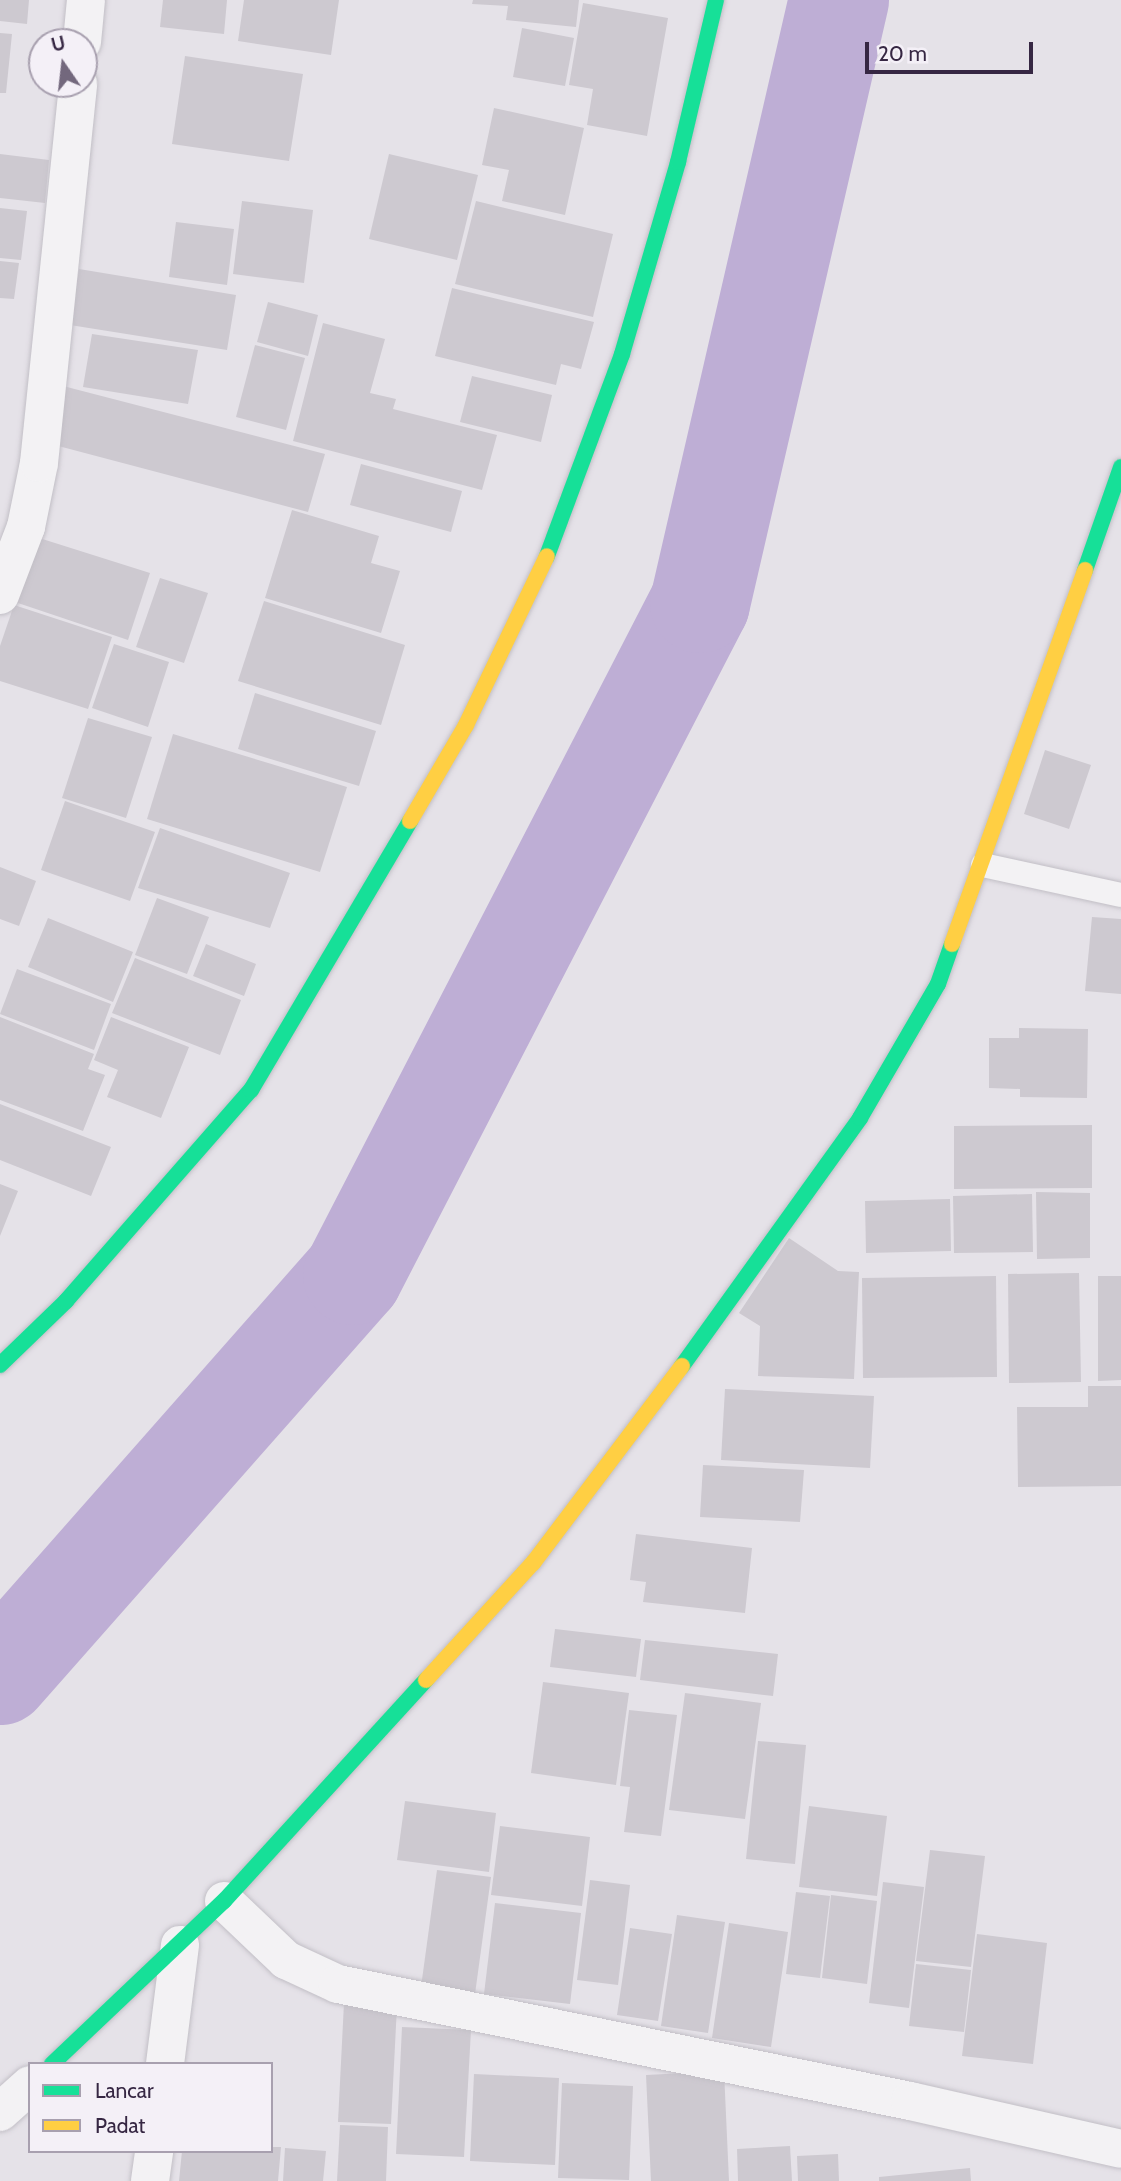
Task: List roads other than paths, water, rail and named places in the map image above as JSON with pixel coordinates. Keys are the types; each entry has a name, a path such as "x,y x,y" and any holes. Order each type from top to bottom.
{"street":[{"path":"83,28 86,0"},
{"path":"0,1365 66,1301 206,1146 251,1090 466,725 540,575 622,354 678,162 716,0"},
{"path":"0,595 26,527 39,463 77,98"},
{"path":"54,2062 224,1901 480,1624 608,1468 860,1118 907,1044 939,984 1121,467"},
{"path":"224,1901 286,1960 338,1984 1121,2149"},
{"path":"165,2062 180,1945"},
{"path":"0,2112 28,2087"},
{"path":"150,2181 153,2153"}],"lane":[{"path":"983,865 1121,895"}],"waterway":[{"path":"0,1675 353,1275 700,603 839,0"}]}
